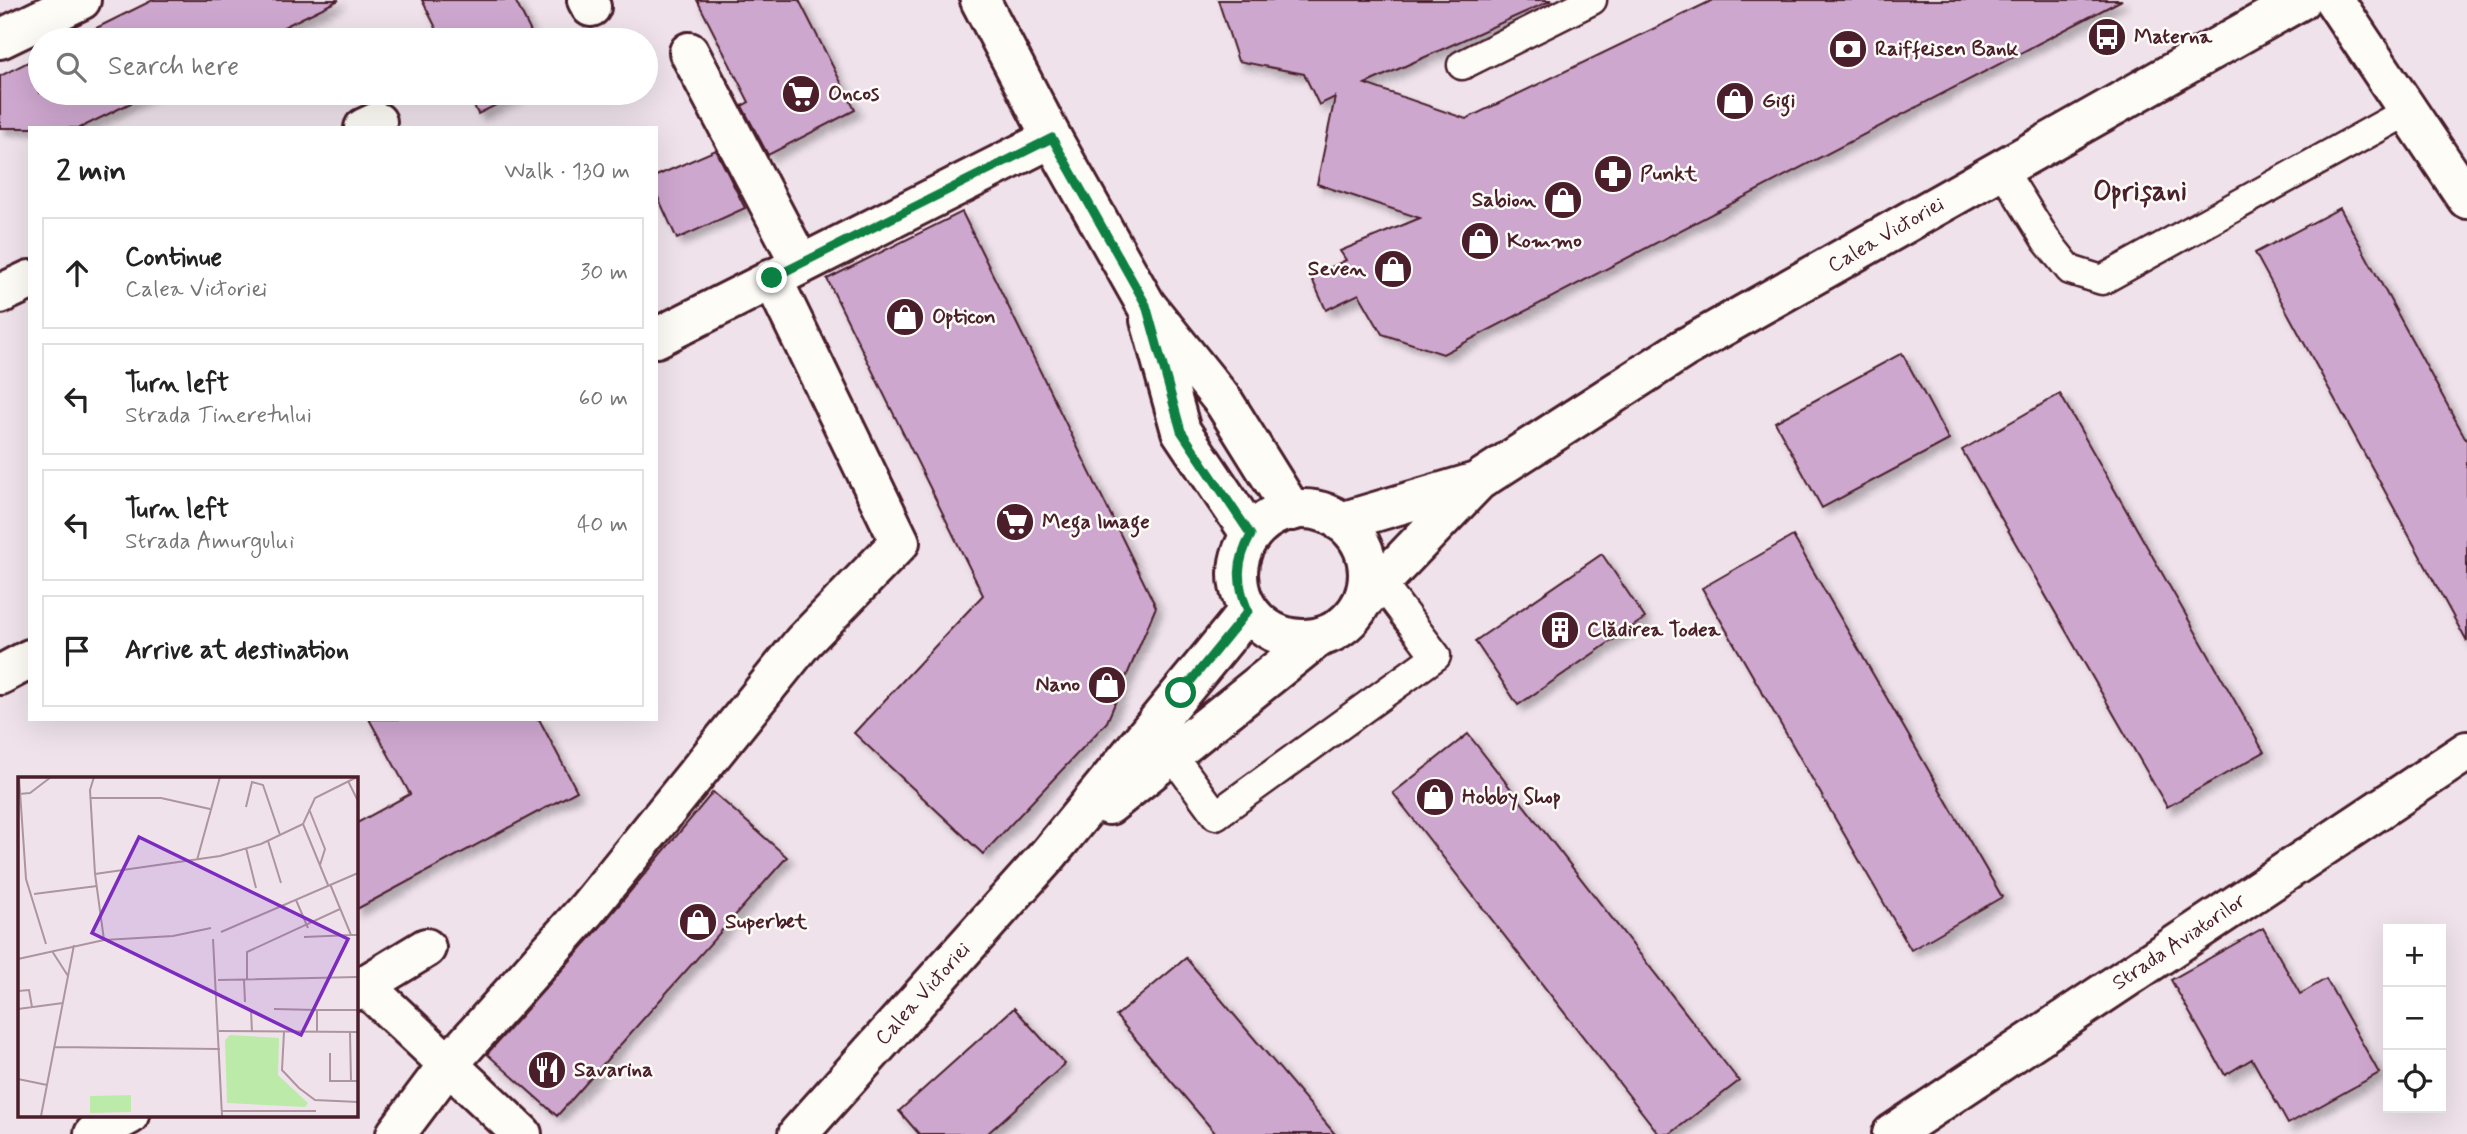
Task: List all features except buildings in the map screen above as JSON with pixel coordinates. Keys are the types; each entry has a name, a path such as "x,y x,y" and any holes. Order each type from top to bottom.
{"street":[{"path":"0,39 81,0"},
{"path":"980,0 1052,138 1146,305 1224,402 1292,511"},
{"name":"Calea Victoriei","path":"1048,855 1317,638 1335,631 1351,619 1371,592 1478,481 1683,349 2301,0"},
{"path":"2334,0 2467,199"},
{"path":"396,1134 447,1066 587,909 803,642 900,542 689,52"},
{"path":"658,337 1052,138"},
{"path":"0,294 28,281"},
{"path":"1146,305 1181,431 1251,535"},
{"name":"Calea Victoriei","path":"1340,522 1478,481"},
{"path":"1317,638 1297,639 1278,635 1261,625 1248,611 1240,592 1238,572 1241,553 1251,535 1276,515 1292,511 1309,509 1340,522 1356,538 1366,558 1367,580 1371,592"},
{"name":"Calea Victoriei","path":"798,1134 1048,855 1248,611"},
{"path":"0,675 28,660"},
{"name":"Strada Aviatorilor","path":"1892,1134 2467,751"},
{"path":"426,948 360,989 522,1134"},
{"path":"94,1134 127,1116"}],"lane":[{"path":"1462,65 1592,0"},
{"path":"2002,169 2046,240 2070,270 2102,280 2408,111"},
{"path":"1172,755 1216,815 1436,656 1371,592"}],"place":[{"name":"Materna","path":"2107,37"},
{"name":"Raiffeisen Bank","path":"1848,49"},
{"name":"Oncos","path":"801,94"},
{"name":"Gigi","path":"1735,101"},
{"name":"Punkt","path":"1613,174"},
{"name":"Sabion","path":"1563,200"},
{"name":"Kommo","path":"1480,241"},
{"name":"Seven","path":"1393,269"},
{"name":"Opticon","path":"905,317"},
{"name":"Mega Image","path":"1015,522"},
{"name":"Clădirea Todea","path":"1560,630"},
{"name":"Nano","path":"1107,685"},
{"name":"Hobby Shop","path":"1435,797"},
{"name":"Superbet","path":"698,922"},
{"name":"Savarina","path":"547,1070"}],"district":[{"name":"Oprișani","path":"2140,192"}],"route":[{"path":"772,278 1052,138 1146,305 1181,431 1251,535 1241,553 1238,572 1240,592 1248,611 1181,693"}]}
